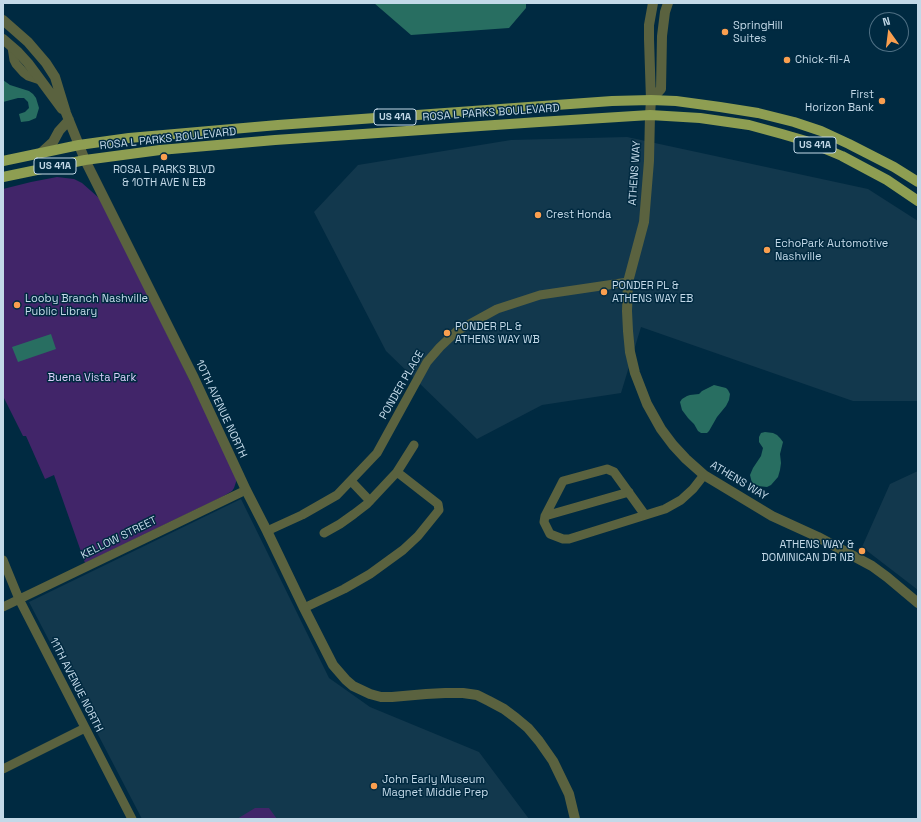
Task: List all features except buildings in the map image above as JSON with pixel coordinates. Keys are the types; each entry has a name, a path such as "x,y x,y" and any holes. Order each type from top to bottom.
{"main road":[{"name":"ROSA L PARKS BOULEVARD","path":"3,161 79,145 129,138 278,124 612,101 651,100 676,101 717,107 794,122 821,131 849,144 894,167 918,182"},
{"name":"ROSA L PARKS BOULEVARD","path":"3,177 85,160 160,150 267,141 650,115 700,118 749,125 800,139 842,156 898,186 918,201"}],"street":[{"name":"ATHENS WAY","path":"653,3 650,16 649,39 651,100 649,161 644,222 628,282 627,311 630,352 635,374 649,408 661,429 673,445 704,476 772,516 818,537 872,566 918,603"},
{"name":"ATHENS WAY","path":"651,100 661,89 662,36 664,17 668,3"},
{"path":"3,20 28,42 46,63 55,77 67,117 53,142 41,153"},
{"path":"3,39 28,63 67,117"},
{"name":"10TH AVENUE NORTH","path":"67,117 85,160 194,378 246,490 333,665 346,680 361,690 381,697 462,693 477,696 504,709 528,728 553,761 569,794 575,819"},
{"name":"PONDER PLACE","path":"267,531 302,515 337,495 351,481 376,453 427,362 457,331 497,309 540,295 628,282"},
{"path":"324,533 340,524 370,501 397,472 414,445"},
{"path":"645,515 614,472 607,469 563,481 545,516 544,522 550,534 563,539 569,539 665,509 681,500 704,476"},
{"path":"304,608 344,589 370,574 403,550 418,536 439,510 438,504 397,472"},
{"path":"351,481 370,501"},
{"name":"KELLOW STREET","path":"3,607 246,490"},
{"path":"545,516 629,492"},
{"name":"11TH AVENUE NORTH","path":"3,560 19,599 132,819"},
{"path":"3,769 85,728"}],"shaded area":[{"path":"374,3 526,3 526,8 509,28 411,35"},
{"path":"3,80 10,85 29,91 33,94 39,108 36,118 21,122 19,114 25,112 29,108 28,102 24,98 3,102"},
{"path":"627,137 868,189 918,221 918,401 853,401 641,327 621,393 542,405 477,439 386,351 314,212 358,165 511,140"},
{"path":"51,334 56,349 18,362 12,347"},
{"path":"714,385 726,388 728,390 730,394 729,400 709,431 707,433 701,433 682,410 680,402 687,396 699,394"},
{"path":"765,432 777,435 783,442 780,454 781,463 778,477 771,485 767,487 758,486 752,483 750,475 761,456 763,448 759,442 759,437 761,433"},
{"path":"918,471 918,590 862,547 890,484"},
{"path":"241,499 329,678 370,707 479,752 529,819 142,819 29,602"}],"green space":[{"name":"Buena Vista Park","path":"57,177 74,179 82,183 99,198 220,442 236,478 232,491 222,497 85,563 54,475 45,479 26,436 23,436 3,396 3,189"},
{"path":"255,808 269,808 277,819 237,819"}],"place":[{"name":"SpringHill Suites","path":"725,32"},
{"name":"Chick-fil-A","path":"787,60"},
{"name":"First Horizon Bank","path":"882,101"},
{"name":"ROSA L PARKS BLVD & 10TH AVE N EB","path":"164,157"},
{"name":"Crest Honda","path":"538,215"},
{"name":"EchoPark Automotive Nashville","path":"767,250"},
{"name":"PONDER PL & ATHENS WAY EB","path":"604,292"},
{"name":"Looby Branch Nashville Public Library","path":"17,305"},
{"name":"PONDER PL & ATHENS WAY WB","path":"447,333"},
{"name":"ATHENS WAY & DOMINICAN DR NB","path":"862,551"},
{"name":"John Early Museum Magnet Middle Prep","path":"374,786"}]}
